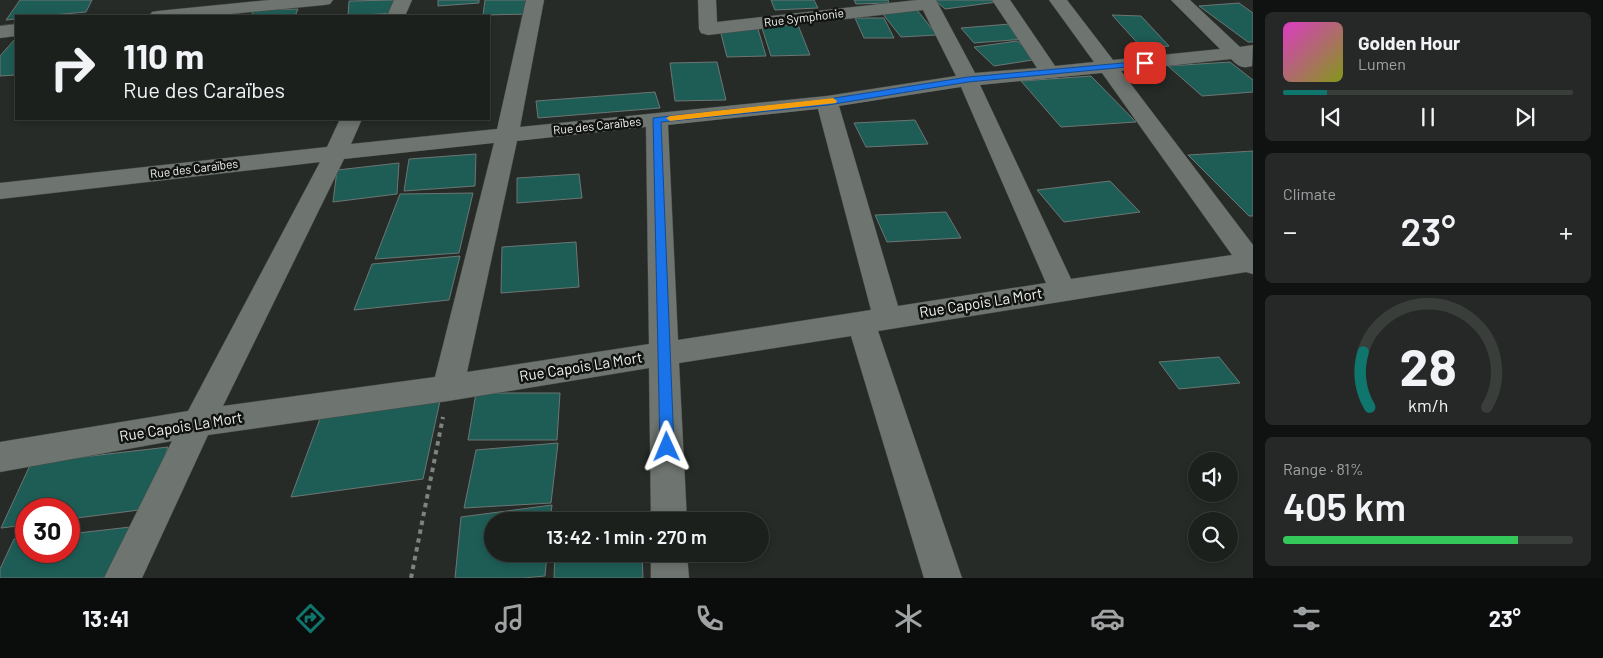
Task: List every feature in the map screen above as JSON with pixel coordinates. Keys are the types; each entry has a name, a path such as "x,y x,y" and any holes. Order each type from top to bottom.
{"street":[{"path":"164,15 223,5 324,0"},
{"path":"396,15 403,0"},
{"path":"448,388 507,135 535,0"},
{"name":"Rue Symphonie","path":"707,0 708,29 928,2"},
{"path":"1001,0 1050,73"},
{"path":"1058,0 1252,262"},
{"path":"1180,0 1244,52 1253,70"},
{"path":"928,2 968,80 1063,291"},
{"path":"0,32 15,30"},
{"name":"Rue des Caraïbes","path":"0,192 336,153 828,102 968,80 1244,52"},
{"path":"828,102 874,321 942,578"},
{"path":"123,578 198,423 336,153 351,120"},
{"path":"657,120 669,512"},
{"name":"Rue Capois La Mort","path":"0,457 198,423 448,388 1252,262"},
{"path":"670,562 670,578"}],"path":[{"path":"411,578 448,388"}],"building":[{"path":"20,0 92,0 86,12 52,15 15,15 15,19 6,20"},
{"path":"395,0 395,13 348,15 349,1"},
{"path":"438,0 479,0 479,3 438,6"},
{"path":"485,0 532,0 531,14 483,15"},
{"path":"771,0 814,0 818,8 775,10"},
{"path":"854,0 888,0 889,3 856,4"},
{"path":"935,0 995,0 997,2 945,9"},
{"path":"1239,3 1253,13 1253,42 1248,42 1199,6"},
{"path":"298,9 295,15 252,15 254,10"},
{"path":"917,10 937,35 901,37 882,13"},
{"path":"1112,15 1141,16 1169,46 1143,49"},
{"path":"855,18 884,18 894,38 864,38"},
{"path":"1010,24 1025,39 974,43 961,28"},
{"path":"761,25 798,25 810,55 771,56"},
{"path":"758,29 766,56 727,57 720,30"},
{"path":"15,39 15,75 0,76 0,56"},
{"path":"1017,41 1039,59 994,66 974,47"},
{"path":"717,62 726,100 675,101 670,63"},
{"path":"1230,62 1253,80 1253,92 1202,96 1168,66"},
{"path":"1091,76 1136,122 1061,127 1021,81"},
{"path":"655,92 660,108 538,118 536,101"},
{"path":"915,120 928,144 866,147 854,123"},
{"path":"1253,151 1253,216 1249,216 1188,155"},
{"path":"476,154 475,186 404,191 409,159"},
{"path":"399,163 397,194 333,202 337,170"},
{"path":"579,174 582,198 517,203 517,178"},
{"path":"1110,181 1140,212 1064,222 1037,190"},
{"path":"473,193 459,253 375,259 400,194"},
{"path":"946,212 961,238 887,242 875,215"},
{"path":"576,242 579,287 501,293 502,247"},
{"path":"460,256 449,300 354,310 372,264"},
{"path":"1219,357 1240,383 1179,389 1159,362"},
{"path":"476,393 560,393 557,440 468,440"},
{"path":"440,401 423,479 291,497 321,416"},
{"path":"558,443 551,503 464,508 476,450"},
{"path":"168,447 147,509 80,518 80,498 15,498 15,526 1,528 31,463"},
{"path":"552,505 551,512 499,512"},
{"path":"484,514 484,562 546,562 545,576 523,578 455,578 461,517"},
{"path":"139,526 121,578 0,578 0,569 14,539 15,563 80,563 80,533"},
{"path":"555,562 642,562 643,578 554,578"}],"slow traffic":[{"path":"670,118 833,101"}],"route":[{"path":"667,447 657,120 828,102 968,80 1145,63"}]}
